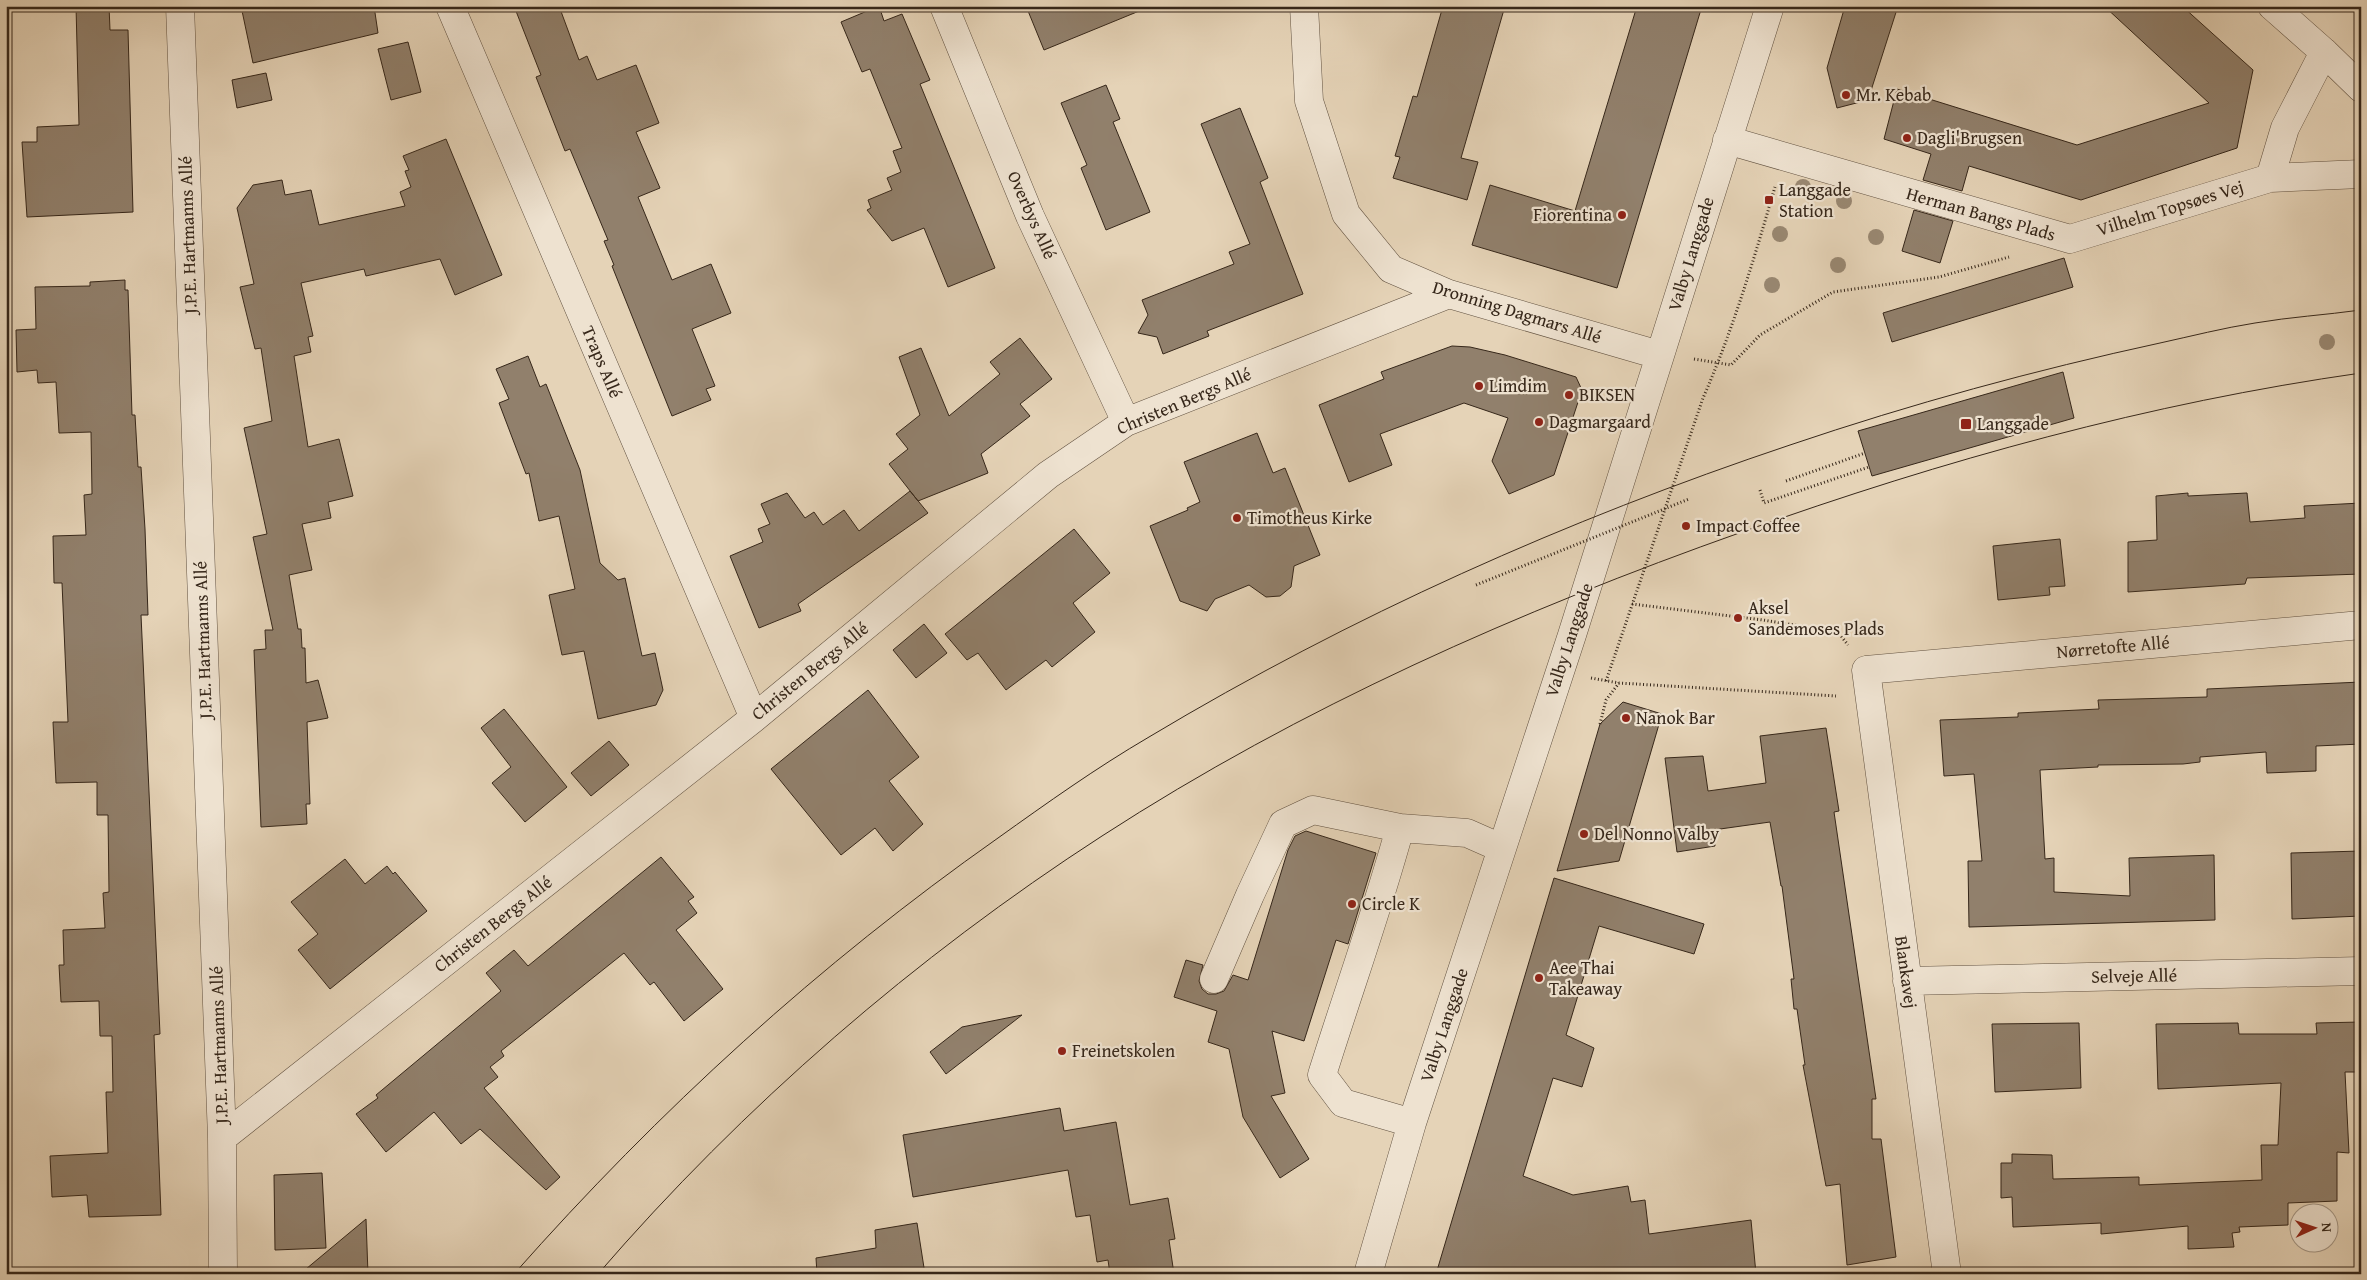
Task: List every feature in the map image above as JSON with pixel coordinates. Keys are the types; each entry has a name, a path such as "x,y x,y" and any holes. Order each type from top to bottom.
{"street":[{"name":"J.P.E. Hartmanns Allé","path":"180,6 222,1138 223,1274"},
{"name":"Traps Allé","path":"450,6 754,718"},
{"name":"Overbys Allé","path":"944,6 1030,216 1126,422"},
{"name":"Dronning Dagmars Allé","path":"1304,6 1309,101 1346,214 1391,268 1449,294 1659,355"},
{"name":"Valby Langgade","path":"1368,1274 1412,1123 1572,635 1770,6"},
{"path":"2272,6 2361,88"},
{"path":"2270,178 2285,128 2324,52"},
{"name":"Herman Bangs Plads","path":"1727,140 2070,239"},
{"name":"Vilhelm Topsøes Vej","path":"2070,239 2270,178 2361,174"},
{"name":"Christen Bergs Allé","path":"222,1138 754,718 1048,475 1126,422 1449,294"},
{"name":"Nørretofte Allé","path":"1866,670 2361,625"},
{"name":"Blankavej","path":"1866,670 1947,1274"},
{"path":"1214,979 1283,824 1313,810 1400,828 1467,833 1501,848"},
{"path":"1400,828 1366,946 1355,971 1322,1075 1343,1103 1412,1123"},
{"name":"Selveje Allé","path":"1908,981 2361,971"}],"path":[{"path":"1784,158 1744,290 1719,362 1703,398 1606,681 1869,699"},
{"name":"Herman Bangs Plads","path":"1719,362 1731,365 1760,335 1833,292 1938,277 2014,255"},
{"path":"1786,481 1865,454"},
{"path":"1760,490 1764,503 1870,467"},
{"path":"1476,584 1689,499"},
{"path":"1632,604 1763,620 1838,632 1866,670"},
{"path":"1600,724 1606,700 1619,683"}],"building":[{"path":"76,6 109,6 110,30 128,30 133,212 27,217 22,142 37,142 37,127 79,125"},
{"path":"241,6 374,6 378,33 253,63"},
{"path":"514,6 559,6 579,60 587,56 597,80 636,65 659,123 636,132 660,188 638,197 672,280 711,264 731,313 692,329 715,386 706,389 711,400 672,416 612,266 614,265 604,241 608,240 570,149 565,151 536,77 541,75"},
{"path":"879,6 884,21 902,14 930,80 920,84 995,268 948,287 924,228 892,241 867,210 871,208 868,200 892,190 887,178 901,172 893,151 902,148 870,69 862,72 841,22"},
{"path":"1026,6 1149,6 1149,7 1044,50"},
{"path":"1443,6 1505,6 1461,158 1478,162 1467,200 1393,178 1400,157 1395,156 1413,96 1417,97"},
{"path":"1637,6 1702,6 1617,288 1472,245 1490,185 1575,211"},
{"path":"1845,6 1898,6 1868,100 1837,108 1827,68"},
{"path":"2104,6 2182,6 2253,70 2237,148 2081,200 1969,166 1962,191 1923,180 1931,154 1884,139 1897,89 2077,145 2209,103"},
{"path":"408,42 421,92 391,100 378,49"},
{"path":"266,73 272,100 237,108 232,80"},
{"path":"1106,85 1120,119 1113,122 1150,212 1106,230 1081,168 1087,165 1061,103"},
{"path":"1240,108 1268,178 1260,182 1303,294 1207,331 1209,336 1163,354 1157,337 1138,333 1148,315 1142,300 1234,264 1229,252 1250,244 1201,124"},
{"path":"446,139 502,275 455,295 440,259 366,276 364,269 301,283 313,336 308,337 311,352 294,356 308,447 339,439 353,496 328,502 331,518 302,524 312,570 289,575 298,629 301,629 302,648 305,648 306,683 318,680 328,718 307,722 310,804 306,804 307,824 261,827 254,650 266,649 265,630 273,630 253,537 267,534 244,428 272,421 261,348 255,349 240,287 254,284 237,208 253,185 282,180 285,195 311,190 319,225 405,206 400,192 411,187 405,171 409,170 403,156"},
{"path":"1914,210 1953,221 1940,263 1902,251"},
{"path":"2064,258 2073,287 1892,342 1883,313"},
{"path":"125,280 125,290 128,290 132,415 135,415 138,467 141,467 145,529 148,615 141,615 160,1034 154,1035 161,1215 89,1217 87,1195 52,1197 50,1156 108,1153 106,1092 113,1092 112,1036 100,1036 99,1001 61,1002 59,965 64,965 63,930 105,928 103,893 109,892 108,815 97,815 97,782 56,783 53,722 68,722 62,583 54,583 53,536 86,535 84,495 92,494 91,432 59,433 56,382 38,383 37,370 17,372 16,330 36,329 35,287 90,286 90,282"},
{"path":"1020,338 1052,379 1020,404 1030,416 981,454 988,473 918,501 889,464 908,449 896,434 920,415 899,357 921,348 949,416 1000,374 990,362"},
{"name":"Dagmargaard","path":"1452,346 1470,347 1505,355 1576,377 1582,390 1554,475 1509,494 1492,461 1508,418 1464,403 1380,434 1392,465 1349,482 1319,405 1384,379 1381,372"},
{"path":"528,356 540,387 546,384 580,470 600,563 618,580 625,578 642,656 655,653 663,690 656,705 598,719 584,651 562,655 549,595 575,589 559,516 539,521 529,473 526,474 499,403 509,399 496,369"},
{"path":"2063,372 2074,418 1872,476 1858,431"},
{"name":"Timotheus Kirke","path":"1257,433 1273,473 1285,468 1320,555 1294,566 1291,587 1280,596 1266,597 1249,585 1215,599 1207,611 1180,601 1150,526 1188,510 1187,508 1200,502 1184,462"},
{"path":"910,491 928,513 798,604 801,611 759,628 730,556 763,542 758,529 770,524 761,504 787,493 805,518 814,512 823,525 844,510 859,531"},
{"path":"2188,493 2188,496 2247,493 2250,522 2305,518 2304,506 2361,503 2361,574 2247,578 2245,584 2128,592 2128,542 2157,540 2156,496"},
{"path":"1074,529 1110,573 1073,603 1095,632 1052,667 1046,660 1006,690 978,653 967,660 945,634"},
{"path":"2060,539 2065,586 2049,587 2050,595 1998,600 1993,546"},
{"path":"924,624 947,653 916,678 893,650"},
{"path":"2361,682 2361,744 2316,746 2316,771 2267,773 2266,752 2200,757 2200,762 2183,764 2098,765 2098,767 2040,770 2045,859 2054,858 2054,892 2130,896 2129,858 2214,855 2215,920 1969,927 1968,861 1982,861 1974,774 1944,776 1940,720 2018,717 2018,713 2099,709 2098,700 2207,697 2207,689"},
{"path":"868,690 919,757 889,781 923,824 893,851 875,828 841,855 771,769"},
{"path":"1623,702 1662,714 1619,861 1557,871 1600,724"},
{"path":"504,709 567,787 525,822 492,783 511,767 481,728"},
{"path":"1826,728 1839,811 1834,812 1876,1099 1872,1099 1872,1139 1881,1139 1896,1257 1847,1265 1840,1184 1826,1186 1803,1065 1805,1065 1797,1009 1794,1009 1791,979 1794,979 1782,886 1770,822 1713,830 1715,846 1677,852 1665,758 1703,756 1708,791 1766,783 1760,736"},
{"path":"609,741 629,765 591,796 571,773"},
{"path":"1306,831 1376,853 1348,944 1336,940 1304,1041 1272,1031 1285,1093 1271,1096 1309,1159 1280,1178 1243,1117 1229,1049 1208,1042 1217,1011 1174,997 1186,960 1203,965 1199,981 1202,989 1208,994 1224,991 1233,975 1248,980 1288,850 1295,836"},
{"path":"2361,851 2361,916 2292,919 2291,853"},
{"path":"661,857 694,897 688,901 697,913 676,930 723,989 684,1021 654,982 650,985 624,953 501,1051 504,1056 490,1067 498,1077 484,1088 560,1177 546,1190 480,1129 461,1144 434,1112 386,1152 356,1114 378,1098 376,1095 501,991 486,973 514,950 528,966"},
{"path":"345,859 365,884 387,866 393,874 395,872 427,911 330,989 298,950 318,934 291,902"},
{"path":"1554,878 1704,924 1694,954 1599,926 1566,1035 1594,1048 1582,1087 1553,1078 1523,1176 1573,1195 1628,1186 1631,1202 1645,1200 1649,1234 1751,1220 1756,1274 1436,1274"},
{"path":"1022,1015 946,1074 930,1052 962,1027"},
{"path":"2361,1022 2361,1072 2345,1072 2349,1153 2337,1152 2337,1201 2290,1202 2288,1203 2288,1225 2239,1227 2240,1232 2232,1233 2234,1247 2188,1249 2188,1226 2101,1234 2101,1223 2013,1227 2012,1197 2001,1198 2001,1163 2012,1163 2012,1154 2052,1155 2053,1179 2139,1177 2139,1185 2262,1180 2261,1145 2278,1145 2281,1083 2158,1089 2156,1024 2238,1023 2239,1034 2317,1034 2316,1023"},
{"path":"2079,1023 2081,1088 1995,1092 1992,1024"},
{"path":"1060,1108 1064,1131 1116,1122 1130,1205 1168,1198 1175,1239 1169,1240 1174,1274 1110,1274 1108,1260 1097,1262 1090,1215 1076,1217 1068,1170 913,1197 903,1135"},
{"path":"322,1173 326,1248 275,1250 274,1175"},
{"path":"366,1219 368,1274 300,1274"},
{"path":"917,1223 925,1274 817,1274 816,1258 876,1248 875,1230"}],"tram line":[{"path":"514,1274 569,1213 684,1097 804,988 867,936 932,886 1091,773 1225,693 1303,651 1382,611 1542,538 1706,474 1836,430 2020,376 2113,353 2243,325 2361,310"},
{"path":"598,1274 654,1212 772,1093 834,1037 899,983 965,932 1102,836 1177,789 1333,704 1413,665 1494,629 1659,562 1894,481 1971,458 2125,418 2203,400 2361,373"}],"place":[{"name":"Mr. Kebab","path":"1846,95"},
{"name":"Dagli'Brugsen","path":"1907,138"},
{"name":"Langgade Station","path":"1769,200"},
{"name":"Fiorentina","path":"1622,215"},
{"name":"Limdim","path":"1479,386"},
{"name":"BIKSEN","path":"1569,395"},
{"name":"Dagmargaard","path":"1539,422"},
{"name":"Langgade","path":"1966,424"},
{"name":"Timotheus Kirke","path":"1237,518"},
{"name":"Impact Coffee","path":"1686,526"},
{"name":"Aksel Sandemoses Plads","path":"1738,618"},
{"name":"Nanok Bar","path":"1626,718"},
{"name":"Del Nonno Valby","path":"1584,834"},
{"name":"Circle K","path":"1352,904"},
{"name":"Aee Thai Takeaway","path":"1539,978"},
{"name":"Freinetskolen","path":"1062,1051"}]}
